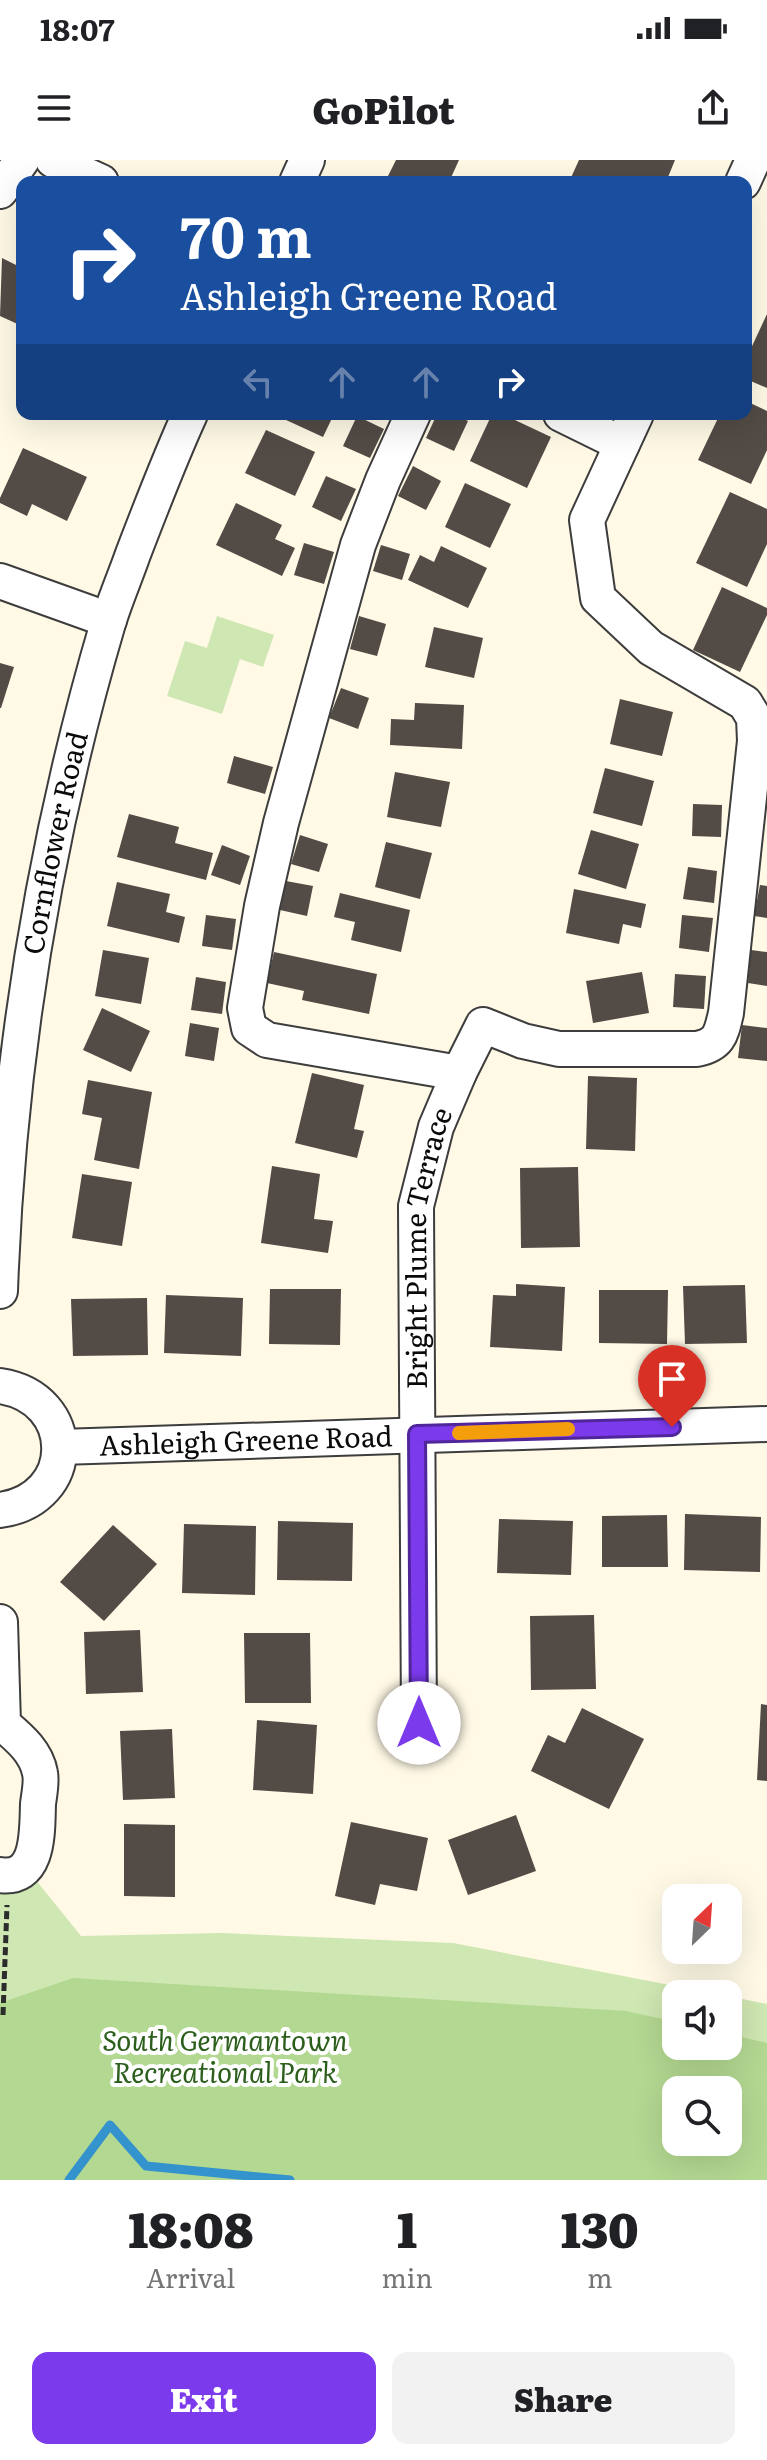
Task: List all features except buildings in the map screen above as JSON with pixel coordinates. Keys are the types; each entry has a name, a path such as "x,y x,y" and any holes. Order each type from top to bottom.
{"street":[{"path":"0,191 22,160"},
{"path":"53,160 88,176"},
{"name":"Cornflower Road","path":"0,1291 3,1213 24,997 57,818 109,620 168,462 187,420"},
{"path":"410,420 358,545 281,823 262,906 245,1008 249,1028 267,1040 459,1073"},
{"path":"588,420 629,429"},
{"name":"Bright Plume Terrace","path":"419,1723 416,1206 436,1127 459,1073 483,1025 523,1041 559,1049 697,1049 709,1047 716,1041 726,1013 755,741 754,718 745,703 651,648 598,598 587,520 629,429"},
{"path":"0,581 109,620"},
{"path":"0,1386 16,1388 33,1397 47,1411 57,1427 60,1447 57,1467 49,1484 34,1499 17,1508 0,1510"},
{"name":"Ashleigh Greene Road","path":"60,1447 767,1424"},
{"path":"0,1622 1,1725 28,1746 40,1773 36,1850 26,1868 4,1876"}],"path":[{"path":"3,2015 4,1876"}],"green space":[{"path":"217,616 274,635 263,667 240,659 222,714 167,696 185,641 207,648"},
{"name":"South Germantown Recreational Park","path":"26,1868 81,1936 222,1933 453,1943 662,1984 662,2060 742,2060 742,1999 767,2004 767,2180 0,2180 0,1874"},
{"name":"South Germantown Recreational Park","path":"73,1978 626,2011 662,2019 662,2060 742,2060 742,2037 767,2043 767,2180 0,2180 0,2003"}],"waterway":[{"path":"69,2180 110,2125 146,2166 290,2180"}],"slow traffic":[{"path":"459,1433 568,1429"}],"route":[{"path":"419,1723 417,1434 672,1427"}]}
